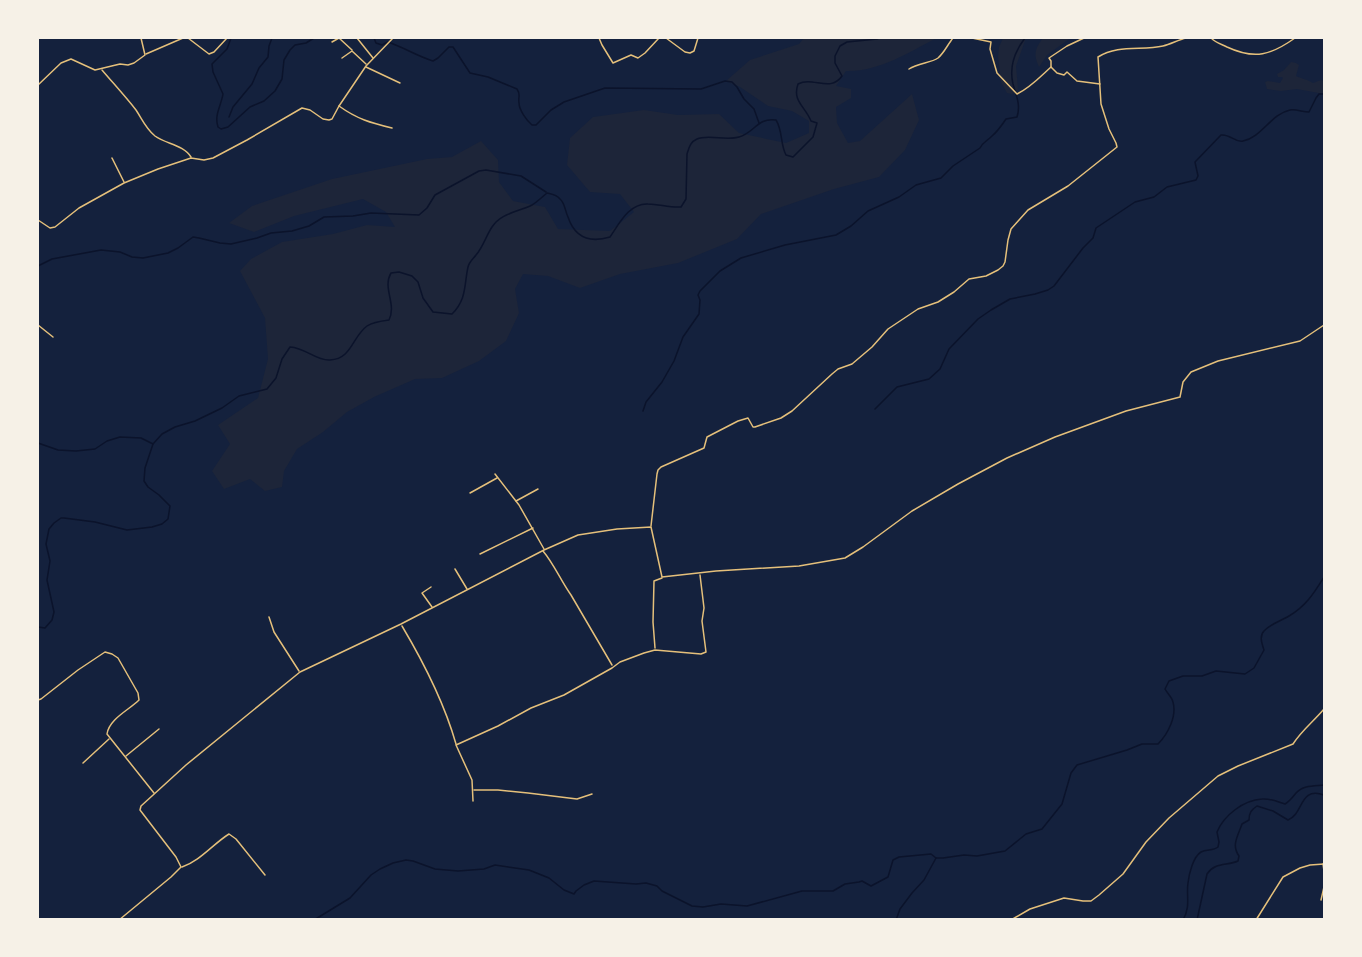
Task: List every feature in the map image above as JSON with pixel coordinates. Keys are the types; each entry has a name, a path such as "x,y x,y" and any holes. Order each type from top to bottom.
{"street":[{"path":"141,38 145,55"},
{"path":"38,84 62,63 72,59 93,70 131,64 183,38"},
{"path":"188,38 209,54 214,52 227,38"},
{"path":"332,42 339,38 366,66 400,83"},
{"path":"357,38 373,59"},
{"path":"38,220 50,228 55,227 80,208 124,183 191,158 204,160 213,158 258,135 293,111 302,108 310,110 323,119 332,119 366,66 393,38"},
{"path":"599,38 613,63 631,56 638,58 659,38"},
{"path":"666,38 690,53 694,51 698,38"},
{"path":"909,69 939,57 953,38"},
{"path":"972,38 991,42 990,49 997,73 1017,94 1031,86 1051,67"},
{"path":"1084,38 1049,58 1051,67 1057,73 1064,75 1067,72 1077,81 1101,84"},
{"path":"662,577 651,527 653,495 658,470 704,448 707,437 738,421 748,418 755,428 782,418 838,369 852,364 863,355 888,329 918,309 938,302 969,279 986,276 1001,268 1005,262 1011,229 1028,210 1068,186 1116,148 1101,104 1099,56 1126,48 1166,46 1186,38"},
{"path":"1211,38 1237,52 1254,54 1272,52 1295,38"},
{"path":"342,58 352,51"},
{"path":"102,69 152,133 184,150 191,158"},
{"path":"339,106 366,122 392,128"},
{"path":"112,158 124,183"},
{"path":"38,325 53,337"},
{"path":"656,650 653,622 654,580 662,577 799,566 845,558 863,548 912,511 958,483 1007,459 1095,422 1126,411 1180,397 1183,382 1191,372 1218,361 1300,341 1324,325"},
{"path":"495,474 533,528 543,550 613,667"},
{"path":"470,494 498,478"},
{"path":"516,501 538,489"},
{"path":"181,867 176,857 140,812 141,806 186,765 300,672 401,624 543,550 578,535 596,531 651,527"},
{"path":"480,554 533,528"},
{"path":"455,569 468,590"},
{"path":"456,745 531,708 564,695 625,660 656,650 701,654 706,652 700,574"},
{"path":"431,587 423,593 432,608"},
{"path":"269,617 274,632 300,672"},
{"path":"401,624 437,692 456,745 472,780 473,801"},
{"path":"38,700 105,652 118,658 138,693 139,702 115,720 107,729 107,734 155,793"},
{"path":"1011,920 1030,909 1064,898 1091,901 1123,874 1146,842 1210,782 1224,772 1293,744 1324,709"},
{"path":"125,757 159,729"},
{"path":"83,763 110,738"},
{"path":"472,790 498,790 576,799 592,794"},
{"path":"119,920 181,867 198,859 229,834 236,839 266,875"},
{"path":"1256,920 1283,877 1310,865 1324,864 1324,871"},
{"path":"1321,900 1324,887"}],"shaded area":[{"path":"804,38 937,38 882,65 846,71 836,86 851,89 851,98 836,107 837,123 848,143 860,141 912,94 919,120 905,150 879,177 834,189 761,214 737,239 678,263 620,274 580,288 548,276 523,274 515,289 519,313 506,341 479,361 442,378 415,379 347,412 323,432 297,449 284,471 282,487 265,491 250,479 224,489 212,471 230,444 218,425 258,398 268,359 265,318 240,271 251,259 282,242 333,234 367,225 395,227 386,212 363,199 294,216 254,232 229,223 252,206 332,179 427,159 452,157 481,141 498,160 499,182 513,201 545,207 558,229 610,231 634,212 620,194 590,192 567,165 570,138 593,117 644,110 678,115 719,114 739,133 786,143 809,133 809,121 792,111 768,106 740,87 726,81 750,60 799,44"},
{"path":"1003,38 1026,38 1016,66 1018,89 1012,94 1007,93 1001,82 998,57"},
{"path":"1043,38 1069,39 1047,55 1039,67 1036,52"},
{"path":"1291,62 1299,65 1296,76 1313,83 1324,81 1324,94 1297,89 1281,91 1267,89 1265,82 1280,83 1283,78 1278,77 1277,74"}],"waterway":[{"path":"231,38 227,49 212,64 213,72 223,94 217,118 218,127 221,129 228,127 250,107 264,101 275,91 282,79 284,60 290,50 295,45 306,43 314,38"},
{"path":"229,117 233,107 252,84 259,68 268,57 272,38"},
{"path":"374,38 376,43 382,45 388,42 433,61 449,47 453,47 470,73 488,77 517,89 520,109 532,125 536,125 551,110 564,102 605,88 701,89 725,81 732,82 737,87 754,109 759,123"},
{"path":"38,627 45,628 52,620 54,612 47,580 50,561 46,544 49,529 54,523 64,518 95,522 127,530 162,524 168,519 170,506 144,481 145,468 153,444 162,434 222,408 239,396 267,389 276,378 282,359 290,347 325,360 343,356 367,326 389,320 391,308 388,284 391,273 399,272 412,276 418,282 423,298 433,312 452,314 463,297 469,264 481,249 492,227 500,219 532,205 547,193 562,201 571,224 579,234 590,239 603,239 610,237 625,215 635,207 648,204 681,207 686,199 687,154 691,143 697,139 739,137 760,123 776,120 786,155 793,157 813,137 817,123 811,121 798,99 798,84 804,82 827,84 837,81 842,76 835,63 835,56 840,46 847,42 879,38"},
{"path":"643,411 646,402 662,382 674,361 683,337 699,314 698,295 700,291 720,271 741,258 785,245 836,235 868,211 899,197 916,185 941,178 953,166 980,148 1006,119 1017,117 1018,104 1013,84 1012,65 1018,48 1025,38"},
{"path":"875,409 897,387 929,379 940,369 949,349 978,319 991,310 1010,299 1035,294 1054,286 1093,238 1096,228 1135,202 1154,197 1167,187 1196,180 1198,176 1195,162 1221,135 1240,141 1250,139 1283,112 1292,110 1309,112 1319,94 1324,94"},
{"path":"38,266 52,259 101,250 143,258 168,253 193,237 231,244 271,233 292,231 309,226 324,217 371,213 419,215 427,208 435,195 479,171 486,170 521,176 546,192"},
{"path":"38,443 58,450 76,451 95,449 107,441 120,437 141,438 153,444"},
{"path":"314,920 350,898 371,875 380,869 406,860 435,869 458,871 484,869 495,865 529,870 549,878 564,890 574,894 584,885 594,881 646,883 657,886 662,891 692,906 703,907 721,904 747,906 802,891 833,891 845,884 862,881 871,886 888,877 893,860 899,857 931,854 936,858 943,858 977,856 1005,851 1026,834 1042,829 1062,804 1071,773 1077,765 1142,744 1158,744 1173,719 1174,707 1165,689 1169,681 1183,676 1202,676 1216,671 1245,674 1254,668 1264,650 1262,633 1269,626 1300,608 1324,577"},
{"path":"1183,920 1188,906 1190,871 1198,854 1218,847 1217,832 1230,814 1242,805 1255,800 1268,799 1285,804 1299,790 1309,786 1324,785"},
{"path":"1197,920 1207,874 1217,866 1238,861 1236,840 1242,824 1249,820 1253,809 1257,806 1273,811 1288,820 1293,817 1310,794 1324,795"},
{"path":"896,920 900,909 924,880 936,858"}]}
